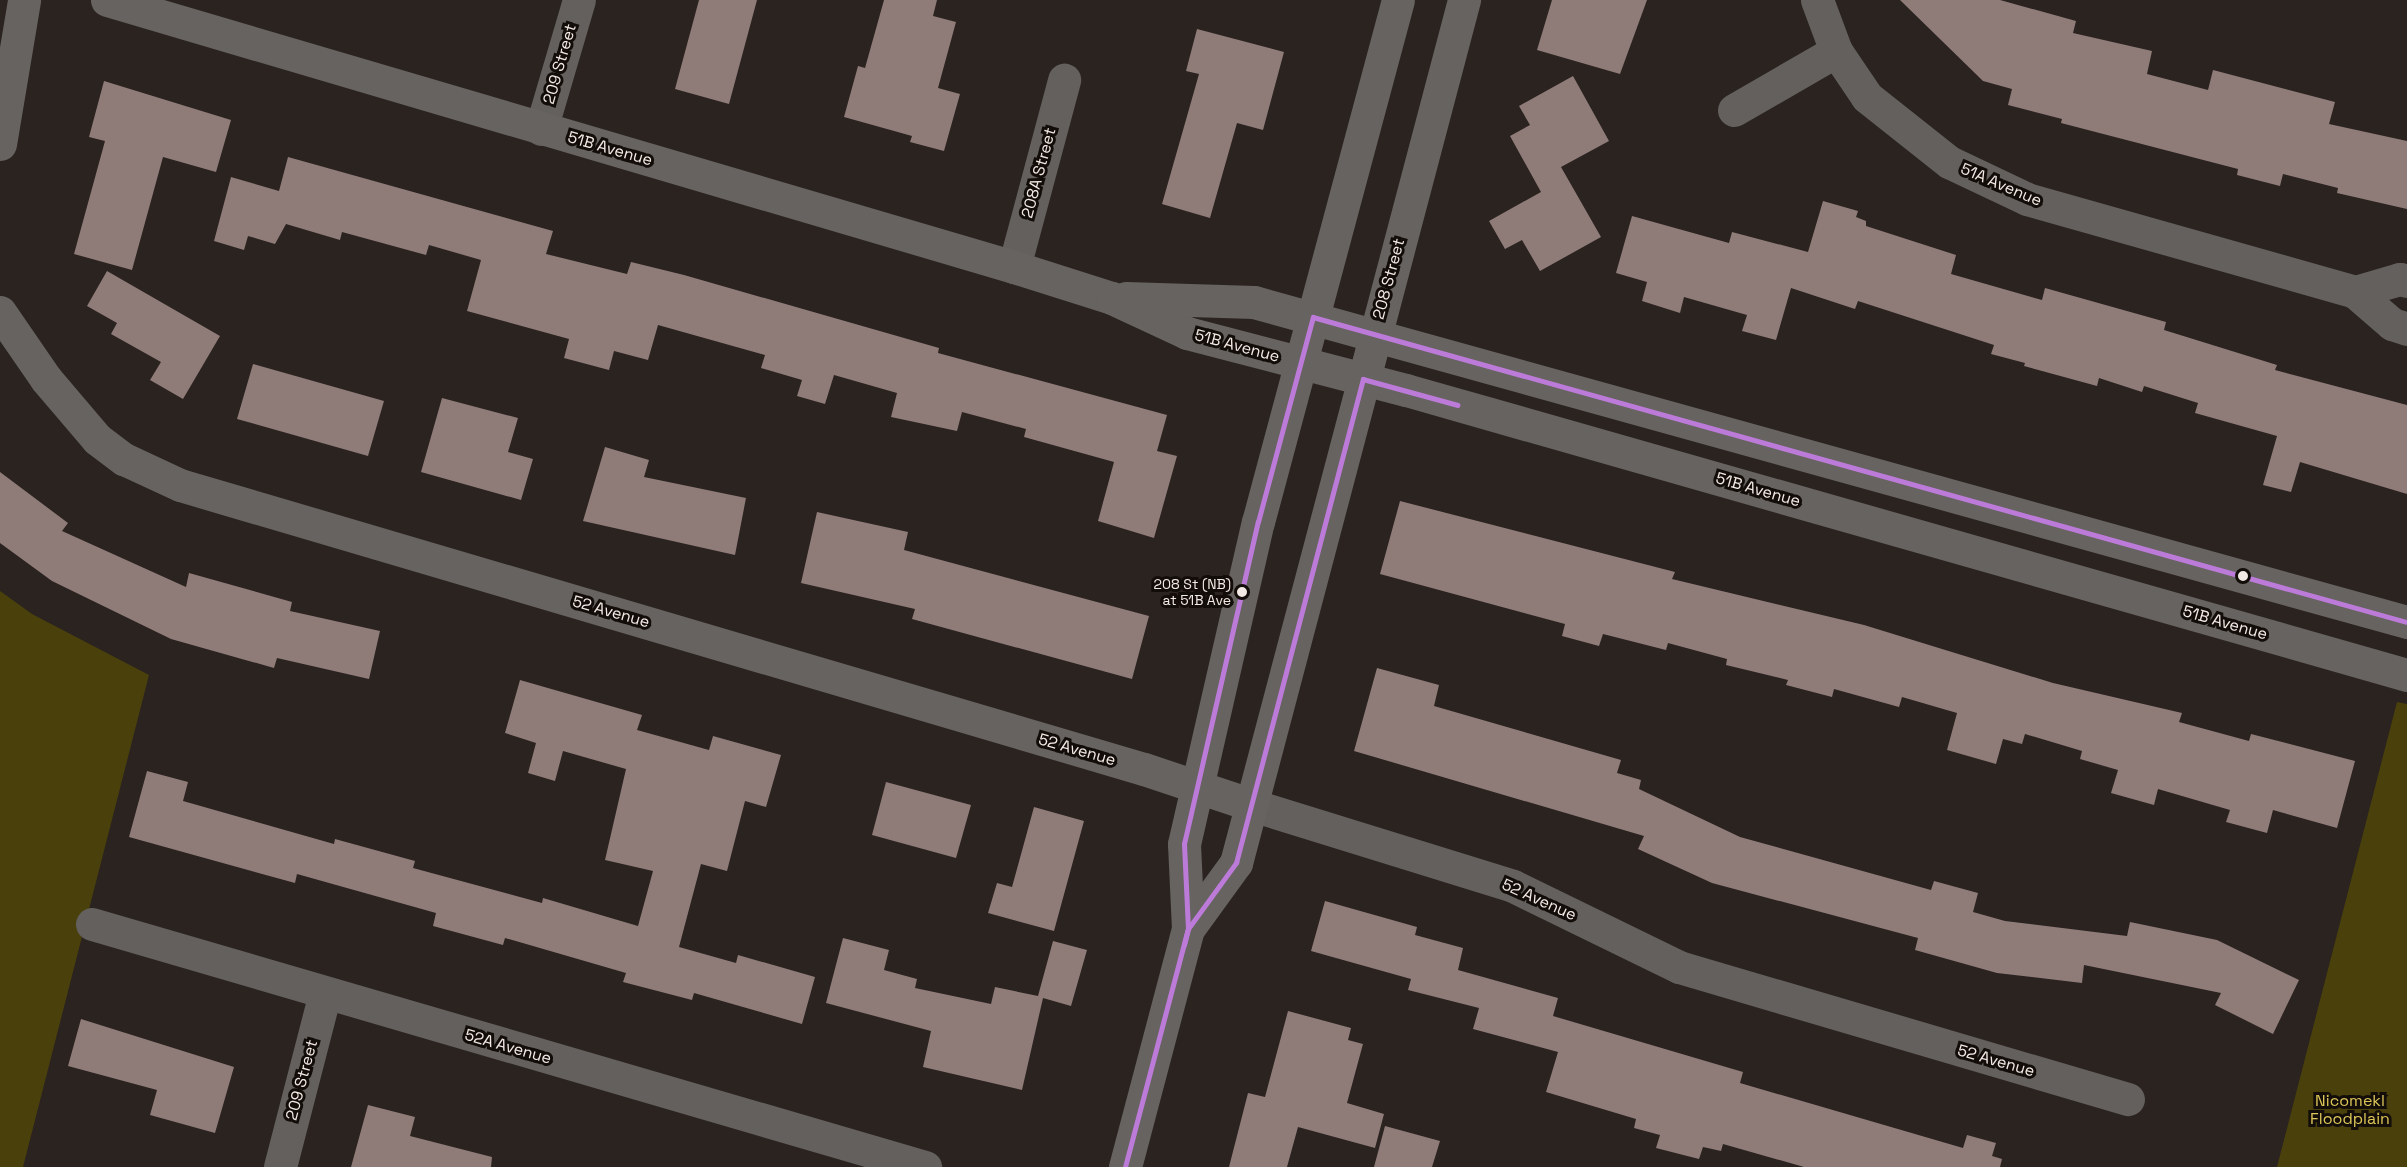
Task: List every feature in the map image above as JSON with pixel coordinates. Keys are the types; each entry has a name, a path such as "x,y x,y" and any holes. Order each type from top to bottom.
{"street":[{"path":"0,144 24,0"},
{"name":"51B Avenue","path":"107,0 1014,267 1112,298 1187,333 1363,379 2407,675"},
{"name":"209 Street","path":"541,129 579,0"},
{"name":"208 Street","path":"1125,1167 1188,929 1184,844 1258,522 1398,0"},
{"name":"208 Street","path":"1188,929 1236,863 1464,0"},
{"name":"51A Avenue","path":"1817,0 1836,51 1867,97 1949,162 2018,195 2355,292 2392,324 2407,329"},
{"path":"1734,110 1836,51"},
{"name":"208A Street","path":"1014,267 1064,80"},
{"path":"2355,292 2400,279 2407,281"},
{"name":"51B Avenue","path":"1112,298 1254,302 2407,622"},
{"name":"52 Avenue","path":"0,312 46,380 106,446 123,459 180,484 1197,787 1513,886 1669,962 1716,979 2128,1099"},
{"name":"52A Avenue","path":"92,924 925,1167"},
{"name":"209 Street","path":"279,1167 325,993"}],"green space":[{"path":"0,591 32,614 149,675 23,1167 0,1167"},
{"name":"Nicomekl Floodplain","path":"2397,702 2407,704 2407,1167 2277,1167"}],"building":[{"path":"699,0 757,0 729,104 675,89"},
{"path":"884,0 937,0 933,16 956,22 938,88 960,94 944,151 910,142 912,136 844,117 858,66 865,68"},
{"path":"1552,0 1647,0 1620,74 1537,50"},
{"path":"1900,0 2000,0 2076,21 2073,33 2152,51 2147,74 2208,90 2213,70 2335,102 2329,124 2407,141 2407,209 2337,193 2338,188 2283,174 2280,186 2237,175 2238,169 2061,123 2062,119 2008,105 2012,89 1983,81"},
{"path":"1197,29 1284,52 1263,130 1237,123 1210,218 1162,204 1199,74 1186,71"},
{"path":"1573,76 1609,141 1561,167 1601,237 1540,271 1522,240 1505,249 1489,221 1541,192 1510,136 1530,125 1519,106"},
{"path":"104,81 231,120 216,172 163,157 132,270 74,254 105,141 89,137"},
{"path":"288,157 553,231 546,254 627,274 631,262 684,275 939,348 938,353 1167,415 1157,451 1177,456 1154,538 1098,521 1114,462 1024,437 1026,429 962,412 957,431 891,417 897,393 834,375 825,404 797,396 802,380 761,368 765,355 658,325 648,360 614,351 609,370 564,358 569,339 467,311 481,260 429,245 426,255 342,232 340,240 286,224 275,244 248,236 244,250 214,241 231,177 279,191"},
{"path":"1823,201 1858,211 1856,217 1866,221 1866,226 1956,255 1951,274 2042,300 2045,288 2166,322 2164,330 2277,365 2275,370 2407,405 2407,494 2300,462 2291,492 2263,485 2277,436 2195,413 2198,403 2144,386 2142,392 2099,378 2097,386 2024,366 2025,363 1991,354 1994,345 1858,301 1855,309 1791,288 1776,340 1742,331 1747,315 1684,297 1680,313 1642,301 1647,282 1616,273 1632,216 1729,243 1732,232 1808,252"},
{"path":"107,271 220,336 183,399 150,380 161,362 111,334 117,323 87,306"},
{"path":"253,364 384,401 368,456 237,419"},
{"path":"442,398 518,418 508,452 533,459 521,500 421,472"},
{"path":"605,447 649,460 644,477 746,498 735,555 583,521"},
{"path":"0,472 68,523 62,531 186,587 189,573 292,602 290,611 380,631 369,679 277,658 274,668 171,639 52,581 0,543"},
{"path":"1400,501 1675,572 1672,579 1864,625 2053,683 2182,713 2179,722 2249,741 2251,734 2355,761 2337,828 2273,810 2267,833 2226,822 2230,810 2158,789 2154,805 2111,793 2118,770 2080,759 2082,751 2025,734 2022,744 2003,739 1996,764 1947,750 1957,713 1902,697 1899,707 1834,689 1832,697 1786,685 1788,680 1726,665 1727,659 1668,643 1666,650 1603,634 1599,646 1562,636 1565,624 1380,574"},
{"path":"817,512 908,532 904,550 1149,616 1132,679 912,619 915,609 801,583"},
{"path":"1377,668 1439,685 1434,706 1621,760 1617,773 1641,780 1639,789 1740,837 1931,890 1934,881 1978,893 1973,912 2005,921 2127,936 2130,922 2217,940 2299,980 2273,1034 2215,1005 2221,993 2084,965 2082,983 1997,973 1915,950 1918,938 1712,883 1638,849 1644,836 1354,751"},
{"path":"520,680 642,715 637,730 709,750 713,736 781,755 766,807 745,801 727,871 701,864 679,947 736,963 738,955 815,977 802,1024 694,993 692,1000 623,982 626,973 505,938 503,945 433,926 436,913 297,874 295,883 129,837 147,771 188,782 183,801 334,844 335,839 415,861 413,868 542,903 543,898 638,926 653,871 605,860 626,769 563,751 555,781 528,773 536,743 505,733"},
{"path":"886,782 971,805 956,858 872,835"},
{"path":"1034,807 1084,821 1054,931 988,913 997,883 1012,887"},
{"path":"1325,901 1417,927 1415,935 1463,948 1458,970 1558,998 1553,1016 1743,1072 1740,1083 1963,1148 1967,1135 1996,1143 1992,1156 2002,1159 2000,1167 1804,1167 1723,1144 1721,1151 1703,1147 1699,1159 1656,1148 1660,1135 1634,1128 1636,1119 1546,1092 1558,1052 1473,1029 1479,1008 1408,990 1411,979 1311,951"},
{"path":"843,938 889,950 884,970 917,979 915,988 991,1004 995,987 1038,996 1053,941 1087,950 1071,1006 1043,998 1022,1090 923,1067 931,1031 826,1003"},
{"path":"1288,1011 1351,1028 1348,1040 1363,1044 1347,1103 1384,1114 1375,1148 1298,1127 1287,1167 1229,1167 1248,1093 1265,1097"},
{"path":"81,1019 234,1067 215,1133 150,1115 157,1090 68,1066"},
{"path":"368,1105 415,1117 410,1136 492,1157 491,1167 351,1167"},
{"path":"1385,1126 1440,1141 1432,1167 1374,1167"}],"transit line":[{"path":"1125,1167 1188,929 1184,844 1258,522 1313,317 2407,622"},
{"path":"1184,945 1188,929 1236,863 1363,379 1458,405"}],"place":[{"name":"208 St (NB) at 51B Ave","path":"1242,592"}]}
